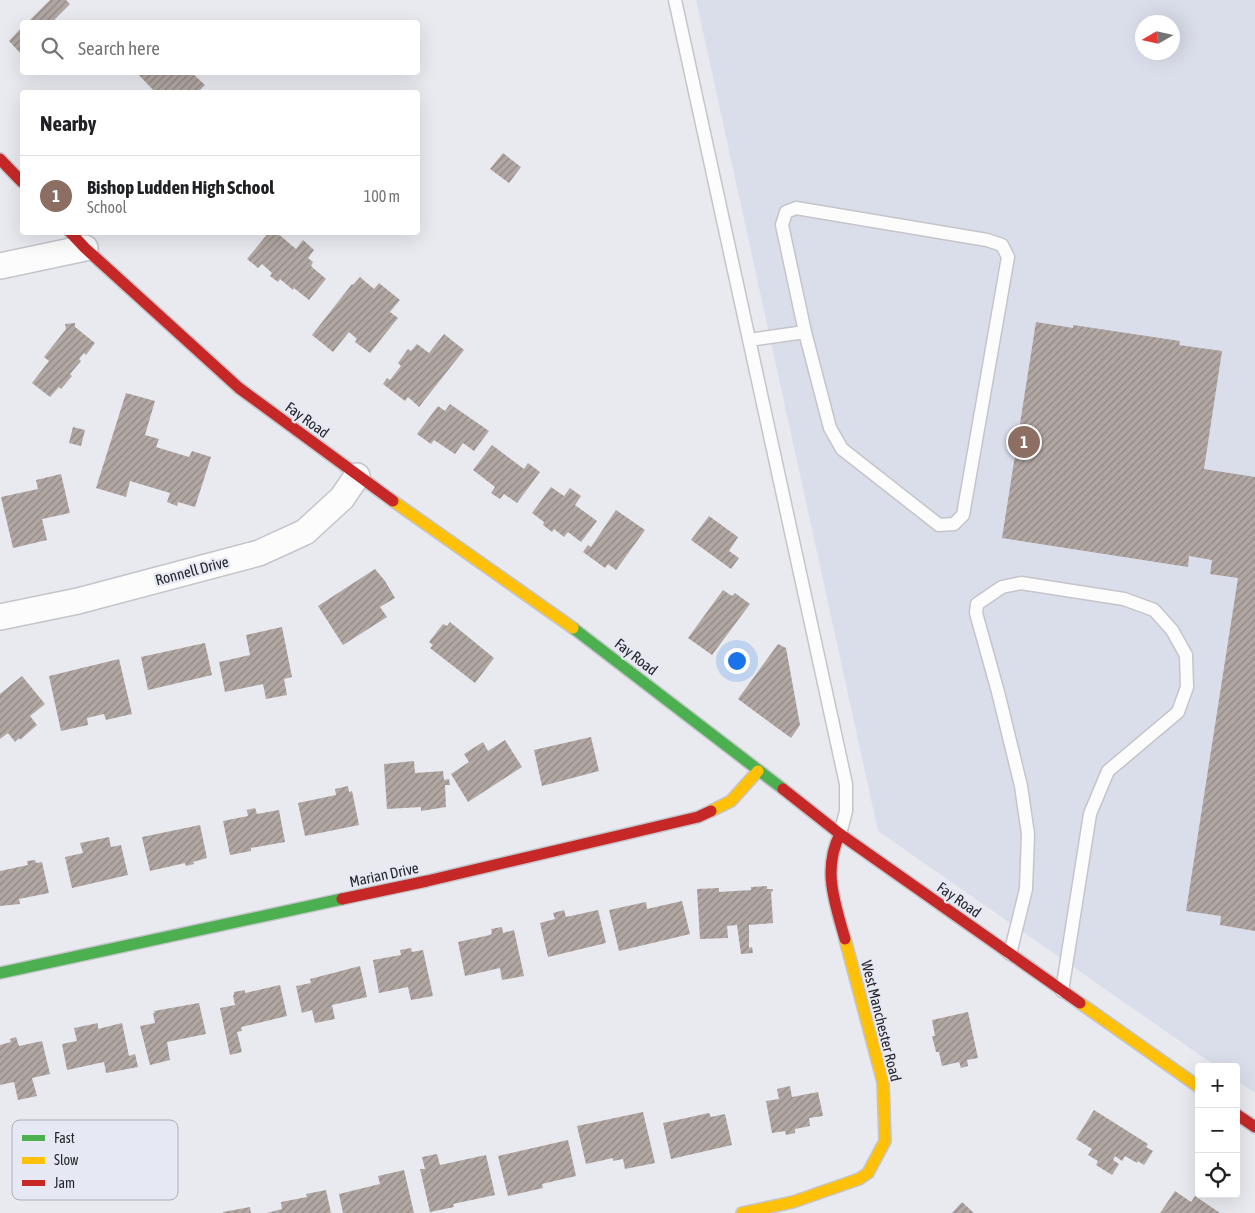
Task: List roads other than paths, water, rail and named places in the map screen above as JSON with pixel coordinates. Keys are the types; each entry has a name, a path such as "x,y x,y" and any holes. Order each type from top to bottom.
{"street":[{"path":"0,159 20,180"},
{"path":"0,266 77,240"},
{"name":"Fay Road","path":"77,240 239,388 357,476 596,644 840,834 1195,1084"},
{"name":"Ronnell Drive","path":"0,617 78,601 259,554 305,532 342,498 357,476"},
{"name":"Marian Drive","path":"0,973 427,881 698,817 731,801 758,771"},
{"name":"West Manchester Road","path":"742,1213 794,1202 859,1179 868,1173 885,1141 883,1082 833,896 830,865 832,850 840,834"},
{"path":"1240,1117 1255,1127"}],"lane":[{"path":"675,0 846,784 846,811 840,834"},
{"path":"796,208 987,240 1002,245 1008,257 1007,266 963,515 954,524 939,525 842,449 830,428 805,332 782,225 786,212 796,208"},
{"path":"749,340 805,332"},
{"path":"1010,954 1026,889 1028,834 1021,786 976,613 977,604 1002,587 1021,583 1124,599 1154,610 1172,630 1186,655 1187,687 1178,712 1108,771 1090,814 1062,991"}],"place":[{"name":"Bishop Ludden High School","path":"1024,442"}]}
